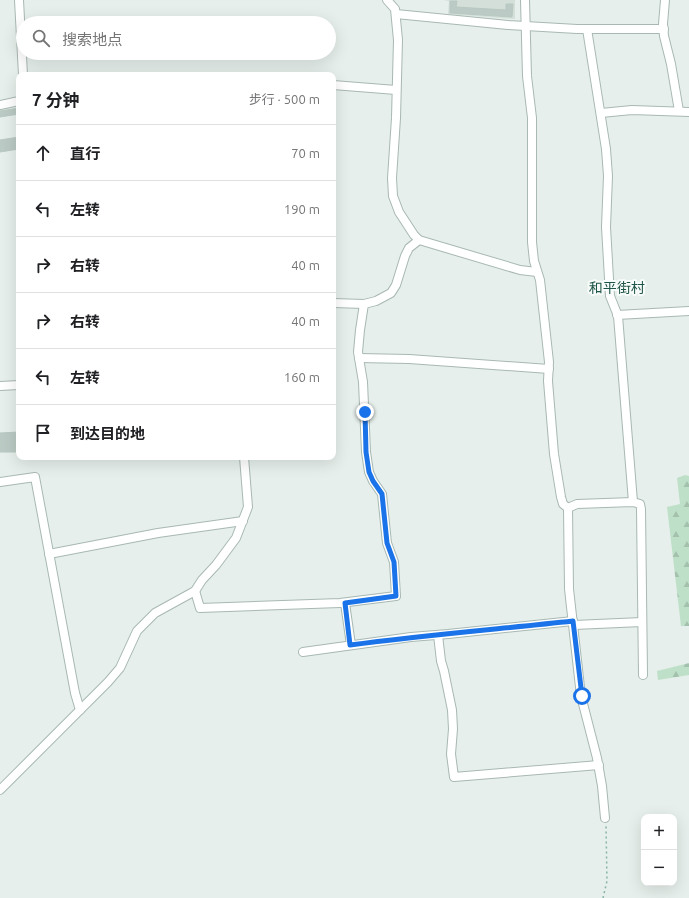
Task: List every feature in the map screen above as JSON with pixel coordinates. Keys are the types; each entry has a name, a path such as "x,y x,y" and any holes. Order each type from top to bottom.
{"street":[{"path":"19,0 20,16"},
{"path":"387,0 396,9 398,40 396,118 392,178 393,196 400,212 414,235 419,240 520,270 537,272"},
{"path":"525,0 527,76 532,118 532,242 534,262 540,280 549,362 548,381 554,454 561,497 563,504 568,508"},
{"path":"665,0 664,29 679,111"},
{"path":"396,14 525,26 587,29 664,29"},
{"path":"587,29 606,149 608,176 606,227 610,296 617,315 633,502"},
{"path":"22,60 23,72"},
{"path":"336,84 396,90"},
{"path":"0,105 16,102"},
{"path":"601,113 632,110 689,112"},
{"path":"336,303 364,304 376,301 391,293 396,285 409,248 419,240"},
{"path":"195,591 200,608 345,603 396,596 394,562 387,543 382,494 369,472 366,452 363,382 359,358 360,330 364,304"},
{"path":"617,315 689,311"},
{"path":"359,358 409,359 549,368"},
{"path":"0,386 16,385"},
{"path":"0,790 120,668 137,631 146,621 155,613 195,591 236,538 248,506 244,460"},
{"path":"0,482 34,477 75,693 80,710"},
{"path":"568,508 577,504 633,502 640,504 642,510 643,675"},
{"path":"568,508 569,589 582,696 602,786 605,818"},
{"path":"49,554 158,533 243,521"},
{"path":"345,603 350,645"},
{"path":"303,652 411,637 574,623 642,622"},
{"path":"438,635 441,661 452,710 451,754 454,777 598,765"}],"path":[{"path":"603,898 607,880 605,818"}],"shaded area":[{"path":"443,0 515,0 515,19 448,14 449,1"}],"green space":[{"path":"685,475 689,476 689,626 681,626 667,507 680,504 677,478"},
{"path":"689,663 689,675 658,680 657,671"}],"building":[{"path":"450,1 457,1 456,7 506,10 506,4 513,4 512,17 450,13"},
{"path":"16,108 16,114 0,117 0,111"},
{"path":"16,137 16,149 0,152 0,140"},
{"path":"16,432 16,452 0,452 0,433"}],"district":[{"name":"和平街村","path":"617,288"}],"route":[{"path":"365,412 366,452 369,472 382,494 387,543 392,552 394,562 396,596 345,603 350,645 411,637 573,621 582,696"}]}
